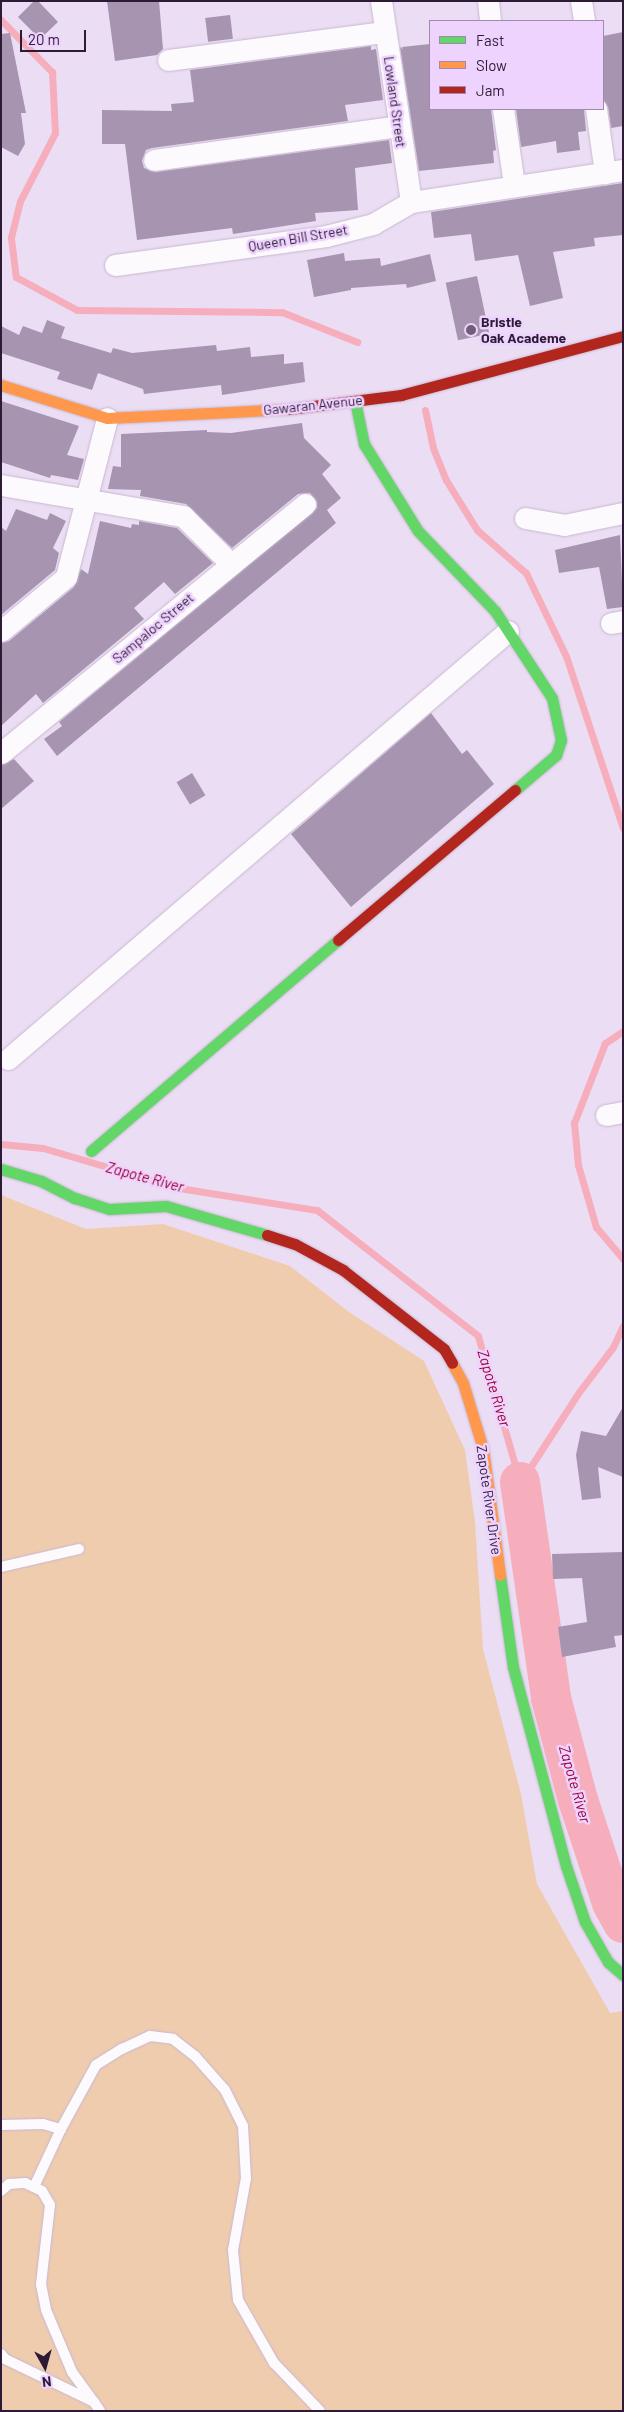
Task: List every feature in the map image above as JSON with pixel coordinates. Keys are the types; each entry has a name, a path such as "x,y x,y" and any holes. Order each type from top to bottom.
{"street":[{"name":"Lowland Street","path":"381,1 411,202"},
{"path":"488,1 490,20"},
{"path":"581,1 584,20"},
{"path":"168,60 385,32"},
{"path":"503,110 514,184"},
{"path":"596,110 614,172"},
{"path":"154,160 399,126"},
{"name":"Queen Bill Street","path":"115,265 326,236 373,224 411,202 514,184 614,172"},
{"name":"Gawaran Avenue","path":"1,385 107,418 276,411 401,395 623,336"},
{"path":"91,1151 556,756 561,740 552,698 495,611 418,531 364,444 355,401"},
{"path":"1,631 66,577 107,418"},
{"path":"2,487 86,499 182,516 231,564"},
{"name":"Sampaloc Street","path":"1,753 305,504"},
{"path":"525,518 564,525 623,513"},
{"path":"8,1059 508,630"},
{"name":"Zapote River Drive","path":"1,1169 41,1181 75,1198 109,1209 166,1206 184,1209 295,1244 343,1270 444,1349 463,1383 483,1449 513,1667 566,1866 585,1922 608,1962 623,1975"}],"lane":[{"path":"1,1567 79,1549"},
{"path":"34,2187 61,2129 96,2065 122,2049 150,2036 173,2039 195,2056 225,2090 243,2126 246,2178 233,2250 238,2300 274,2363 320,2411"},
{"path":"1,2125 42,2124 61,2129"},
{"path":"1,2191 9,2184 25,2183 42,2191 50,2205 41,2284 46,2310 72,2372 100,2411"},
{"path":"1,2354 5,2360 94,2402"}],"shaded area":[{"path":"1,1195 86,1229 163,1224 290,1266 349,1312 424,1361 465,1450 475,1522 483,1649 521,1794 537,1884 610,2013 623,2011 623,2411 1,2411"}],"building":[{"path":"34,1 38,1 58,22 40,39 18,17"},
{"path":"107,1 159,1 163,49 157,55 115,61"},
{"path":"230,15 233,39 208,42 205,18"},
{"path":"623,32 623,126 611,128 608,107 604,101 604,36"},
{"path":"10,33 26,113 21,113 25,144 18,156 1,147 1,34"},
{"path":"429,44 429,110 491,110 496,150 493,151 494,163 419,171 400,47 403,49 402,47"},
{"path":"371,46 371,50 376,49 383,100 345,105 348,121 152,148 146,150 142,161 144,168 156,172 389,140 392,163 355,168 358,210 315,213 316,221 233,234 232,228 137,240 125,144 102,144 102,110 172,111 171,104 194,102 190,70"},
{"path":"516,110 584,110 586,131 578,132 580,150 557,153 556,141 521,147"},
{"path":"623,183 623,235 594,238 595,246 553,252 563,298 530,306 518,255 475,261 471,234 434,238 431,212"},
{"path":"344,253 345,261 380,258 381,266 430,254 436,281 407,288 406,284 351,288 351,290 314,297 307,260"},
{"path":"477,276 489,334 458,340 446,283"},
{"path":"47,320 65,327 61,338 111,353 113,348 132,353 216,345 217,351 250,347 251,357 284,354 284,364 303,362 305,382 222,395 221,385 144,394 143,389 98,373 92,390 57,379 60,372 1,353 1,326 19,335 23,326 42,333"},
{"path":"1,401 79,426 67,455 84,459 78,480 51,475 50,478 1,462"},
{"path":"302,423 304,438 331,465 322,474 341,498 327,510 336,523 57,756 44,739 62,726 59,722 317,508 317,502 310,493 298,494 232,548 186,504 140,496 141,490 108,489 113,466 121,467 121,434 207,430 207,432 231,433"},
{"path":"16,509 47,520 50,513 66,521 53,548 59,553 55,570 1,615 1,527 6,531"},
{"path":"100,521 131,528 132,524 139,525 139,521 177,528 213,563 175,594 164,582 134,608 144,619 43,703 36,694 1,726 1,643 9,641 74,587 81,569 88,574"},
{"path":"620,535 623,607 607,609 599,567 559,573 555,550"},
{"path":"431,713 462,754 467,750 494,784 351,907 291,834"},
{"path":"14,759 34,781 1,809 1,765"},
{"path":"192,773 205,795 190,805 177,782"},
{"path":"623,1407 623,1477 598,1467 601,1498 582,1500 576,1455 581,1431 606,1436"},
{"path":"623,1552 623,1635 614,1636 616,1647 562,1657 558,1627 587,1622 582,1578 553,1579 552,1554"}],"waterway":[{"path":"1,20 52,72 55,133 20,201 11,238 16,277 77,310 282,312 357,342"},
{"path":"425,410 433,448 446,480 477,530 526,573 566,656 623,828"},
{"path":"623,1031 605,1043 574,1123 578,1165 596,1227 623,1259"},
{"name":"Zapote River","path":"1,1144 43,1148 179,1188 317,1210 478,1336 520,1482"},
{"path":"522,1480 579,1392 613,1347 623,1326"},
{"name":"Zapote River","path":"520,1482 551,1698 578,1800 612,1903 623,1923"}],"traffic: fast":[{"path":"355,401 364,444 418,531 495,611 552,698 561,740 556,755 515,790"},
{"path":"91,1151 338,940"},
{"path":"1,1169 41,1181 75,1198 109,1209 166,1206 267,1235"},
{"path":"500,1575 513,1667 566,1866 585,1922 608,1962 623,1975"}],"traffic: slow":[{"path":"1,385 107,418 289,409"},
{"path":"452,1363 463,1383 483,1449 500,1575"}],"traffic: jam":[{"path":"289,409 401,395 623,336"},
{"path":"338,940 515,790"},
{"path":"267,1235 295,1244 343,1270 444,1349 452,1363"}],"place":[{"name":"Bristle Oak Academe","path":"471,330"}]}
